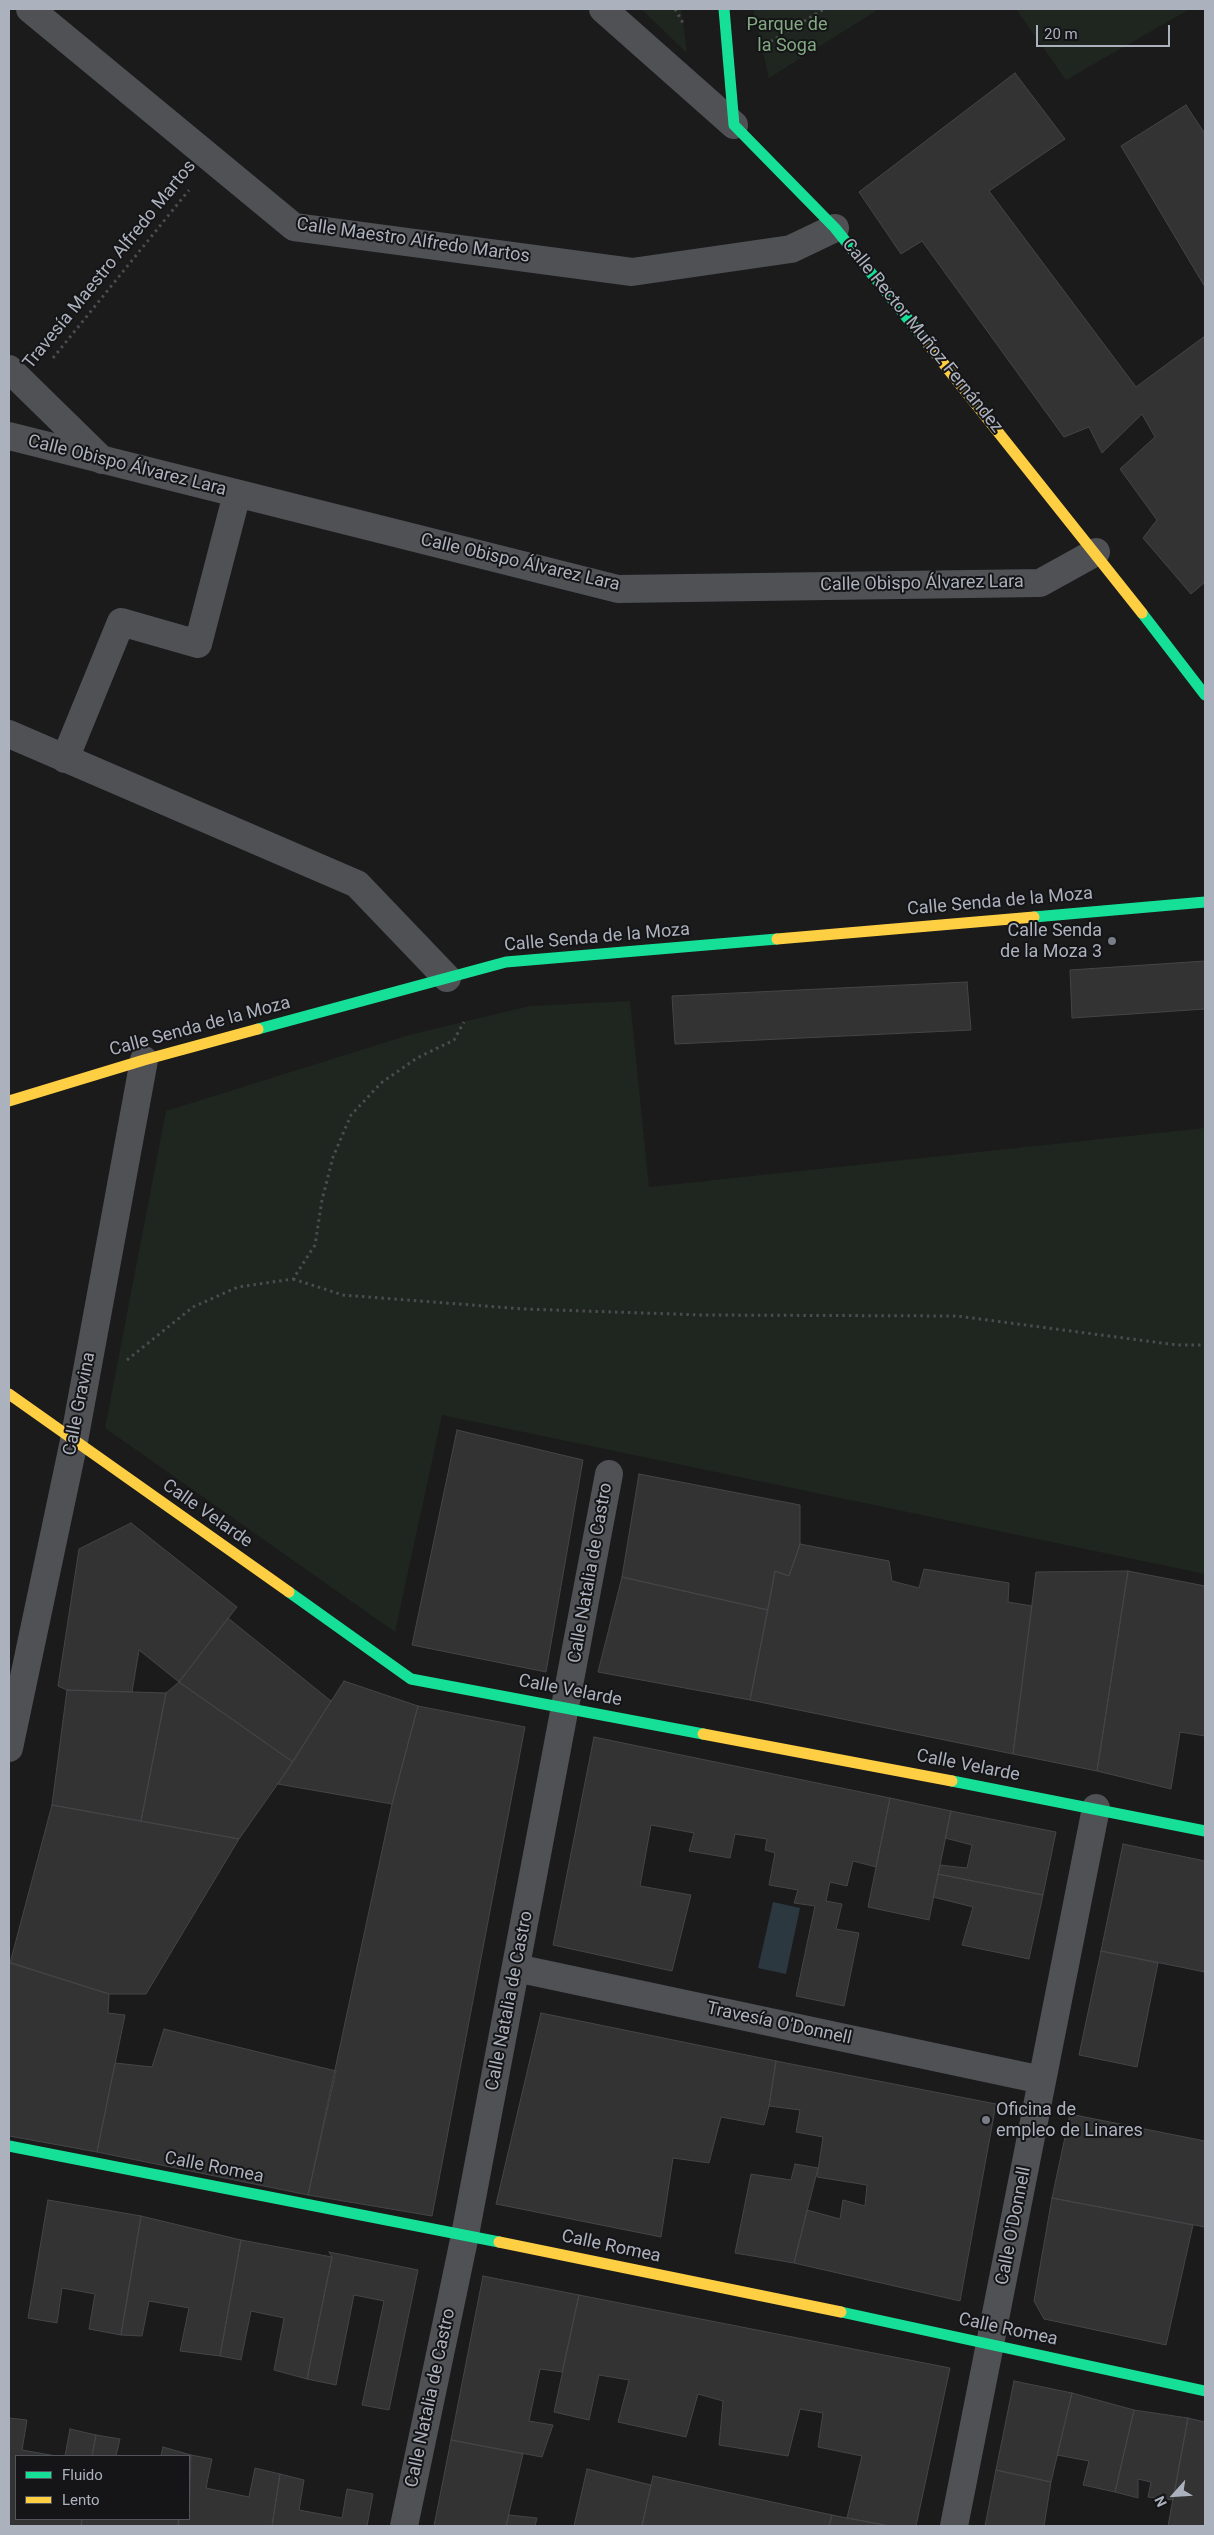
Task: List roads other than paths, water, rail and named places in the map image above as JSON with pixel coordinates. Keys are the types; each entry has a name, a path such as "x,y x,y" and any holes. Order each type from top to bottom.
{"street":[{"name":"Calle Maestro Alfredo Martos","path":"30,9 294,227 632,272 790,249 835,228"},
{"name":"Calle Rector Muñoz Fernández","path":"603,9 734,125 835,228 1096,552 1205,695"},
{"path":"724,9 734,125"},
{"path":"9,368 102,460"},
{"name":"Calle Obispo Álvarez Lara","path":"9,436 618,588 1040,583 1096,552"},
{"path":"65,759 121,622 198,644 237,494"},
{"path":"9,734 357,884 447,978"},
{"name":"Calle Senda de la Moza","path":"9,1101 144,1060 506,962 1205,902"},
{"name":"Calle Gravina","path":"9,1748 13,1702 74,1441 144,1060"},
{"name":"Calle Velarde","path":"9,1394 411,1679 1096,1808 1205,1831"},
{"name":"Calle Natalia de Castro","path":"404,2526 465,2235 609,1474"},
{"name":"Calle O'Donnell","path":"954,2526 1096,1808"},
{"name":"Travesía O'Donnell","path":"516,1968 1042,2080"},
{"name":"Calle Romea","path":"9,2146 465,2235 990,2343 1205,2391"}],"place":[{"name":"Calle Senda de la Moza 3","path":"1112,941"},
{"name":"Oficina de empleo de Linares","path":"986,2120"}],"park label":[{"name":"Parque de la Soga","path":"787,35"}]}
